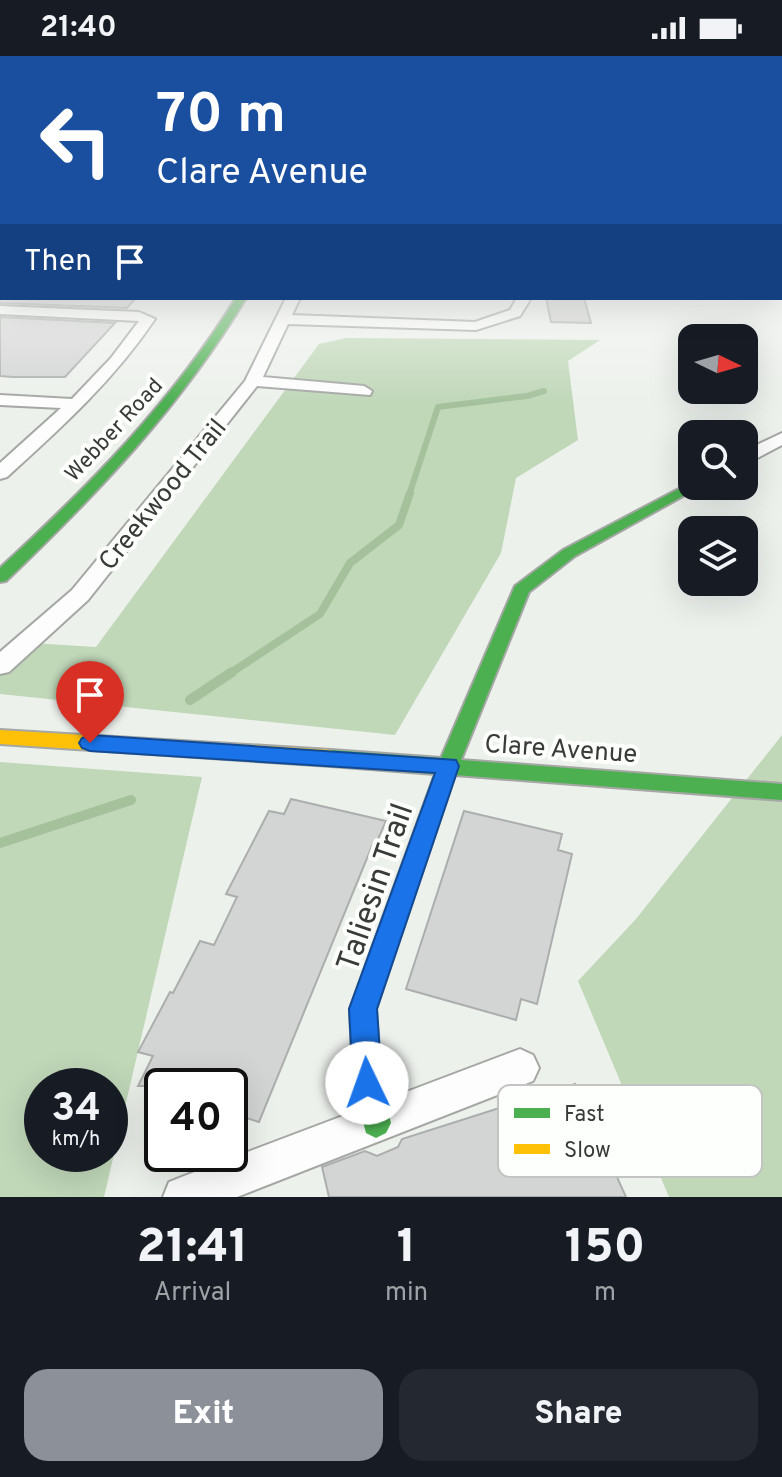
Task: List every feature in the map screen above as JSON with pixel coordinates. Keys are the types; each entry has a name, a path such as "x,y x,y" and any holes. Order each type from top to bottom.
{"street":[{"name":"Webber Road","path":"0,577 58,523 169,406 204,360 240,300"},
{"name":"Creekwood Trail","path":"0,666 80,595 253,381 292,300"},
{"path":"283,319 476,326 515,313 523,300"},
{"path":"0,310 139,316 148,319 74,404 0,473"},
{"path":"253,381 364,391"},
{"path":"0,400 74,404"},
{"path":"758,451 782,438"},
{"name":"Taliesin Trail","path":"376,1123 367,1083 363,1009 448,766 521,590 569,553 678,495"},
{"name":"Clare Avenue","path":"0,737 448,766 782,792"},
{"path":"184,1197 520,1068"}],"green space":[{"path":"346,338 600,340 568,361 578,440 516,478 501,553 395,735 0,694 0,674 31,643 96,647 319,344"},
{"path":"782,735 782,1197 669,1197 661,1177 762,1177 762,1085 622,1085 578,981 636,919"},
{"path":"0,762 202,777 128,1094 128,1068 24,1068 24,1172 110,1172 104,1197 0,1197"}],"building":[{"path":"0,300 134,300 127,308 0,303"},
{"path":"546,300 585,300 591,323 551,322"},
{"path":"0,317 115,323 65,377 13,377 0,376"},
{"path":"291,799 386,821 375,846 372,846 259,1122 248,1119 248,1068 147,1068 153,1056 138,1052 200,941 214,945 237,897 226,894 269,811 284,814"},
{"path":"464,811 562,834 558,850 572,854 537,1004 521,999 516,1020 406,989"},
{"path":"498,1108 498,1177 617,1177 626,1197 329,1197 322,1167 365,1151 377,1156 398,1147 402,1139"}],"waterway":[{"path":"409,495 438,407 527,396 544,391"},
{"path":"229,674 320,614 350,563 399,525 410,493"},
{"path":"190,700 229,674"},
{"path":"0,843 131,800"}],"traffic: fast":[{"path":"0,577 132,447 190,376 240,300"},
{"path":"376,1123 367,1083 363,1009 448,766 521,590 569,553 678,495"},
{"path":"331,758 782,792"}],"traffic: slow":[{"path":"0,737 331,758"}],"route":[{"path":"90,743 448,766 363,1009 367,1083"}]}
